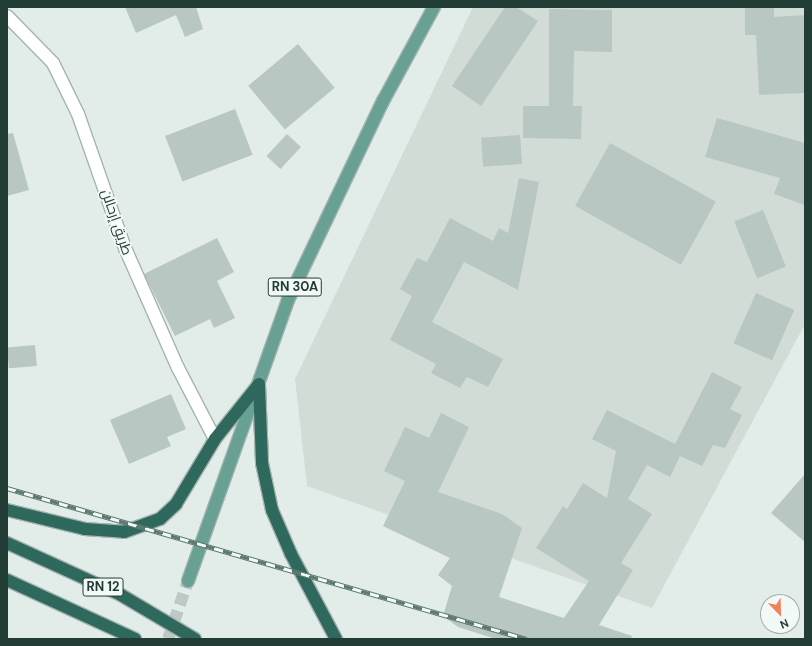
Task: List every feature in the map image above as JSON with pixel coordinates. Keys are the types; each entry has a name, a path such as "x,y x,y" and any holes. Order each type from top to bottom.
{"highway":[{"path":"7,510 85,529 124,532 160,519 176,504 215,439 258,384"},
{"path":"258,384 262,464 272,510 291,554 336,639"},
{"name":"RN 12","path":"7,543 121,595 195,639"},
{"name":"RN 12","path":"7,580 135,639"}],"main road":[{"name":"RN 30A","path":"188,581 292,293 383,101 434,7"}],"street":[{"name":"طريق إرحالن","path":"7,16 53,63 56,69 78,114 125,248 178,368 215,439"}],"shaded area":[{"path":"473,7 805,7 805,324 652,608 307,486 295,379"}],"building":[{"path":"125,7 196,7 203,29 185,37 176,15 136,33"},
{"path":"505,7 516,7 538,21 481,106 452,86"},
{"path":"745,7 774,7 774,17 805,15 805,93 759,95 756,35 745,35"},
{"path":"549,9 612,10 612,52 574,51 573,106 582,106 581,139 523,138 523,106 549,106"},
{"path":"298,44 335,88 285,129 248,86"},
{"path":"235,109 253,155 183,182 165,136"},
{"path":"717,118 805,143 805,205 774,194 780,178 705,157"},
{"path":"13,133 29,190 7,196 7,134"},
{"path":"287,134 301,147 280,169 267,156"},
{"path":"520,135 522,164 483,167 481,138"},
{"path":"610,143 716,202 681,265 575,206"},
{"path":"519,178 539,182 518,290 464,262 432,322 503,359 488,387 467,377 460,388 431,373 436,364 390,340 412,296 400,289 417,258 427,262 450,218 493,241 499,228 508,233"},
{"path":"763,210 786,267 757,278 734,222"},
{"path":"217,238 234,272 217,281 235,318 214,328 210,319 175,336 144,274"},
{"path":"756,293 794,310 772,360 734,343"},
{"path":"35,345 37,366 9,368 7,347"},
{"path":"712,372 742,387 730,409 742,415 725,448 713,445 702,466 680,456 670,477 647,465 628,499 652,514 621,563 633,570 599,625 632,636 631,639 496,639 458,627 443,616 452,586 438,575 450,558 383,526 405,481 384,471 405,427 429,438 441,413 469,427 438,492 502,514 522,528 499,597 564,618 589,581 536,548 563,506 567,509 583,483 607,498 616,451 592,439 607,410 675,444"},
{"path":"171,394 186,429 167,437 171,446 129,464 110,420"},
{"path":"805,474 805,542 771,513"}],"tunnel":[{"path":"168,639 188,581"}],"railway":[{"path":"7,488 527,639"}]}
